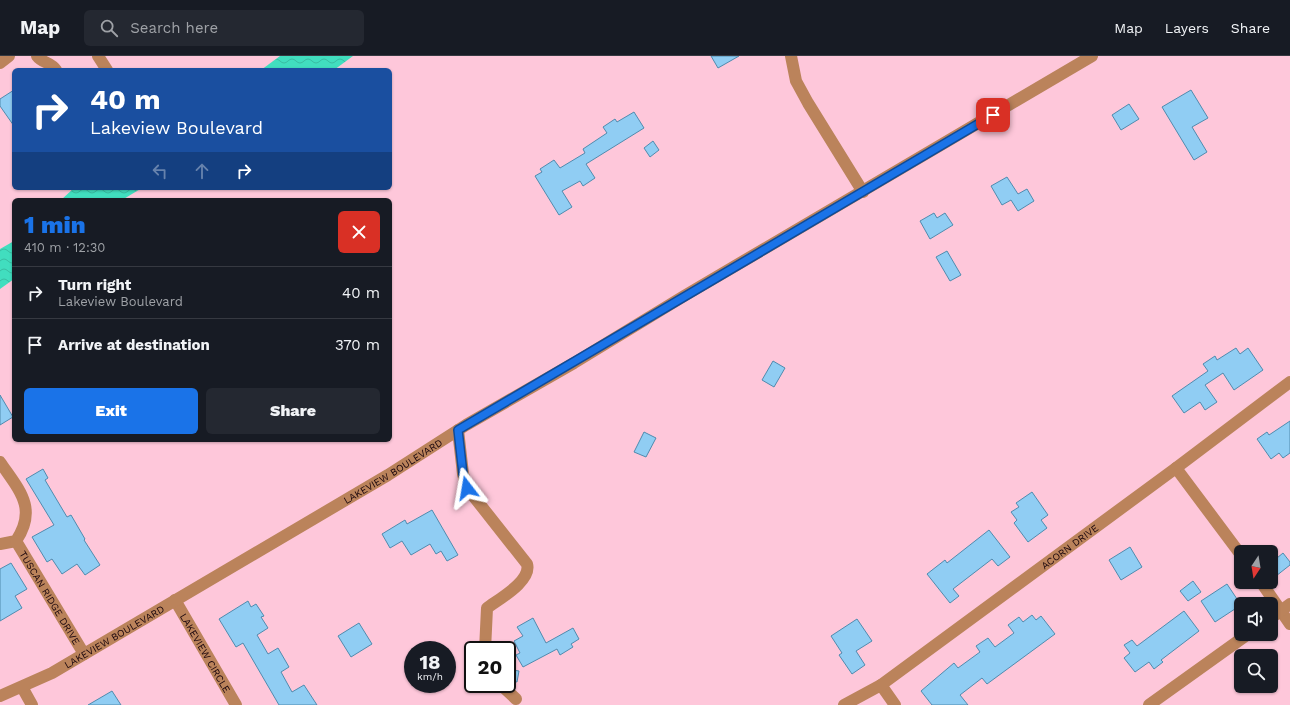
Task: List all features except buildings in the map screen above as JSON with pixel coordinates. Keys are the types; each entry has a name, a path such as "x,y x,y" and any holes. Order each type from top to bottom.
{"street":[{"path":"0,63 9,56"},
{"path":"36,56 41,60 50,63 54,68"},
{"path":"98,56 106,68"},
{"path":"791,56 796,81 863,192"},
{"name":"LAKEVIEW BOULEVARD","path":"0,696 52,673 388,474 458,430 1092,56"},
{"name":"ACORN DRIVE","path":"844,705 881,685 1176,468 1290,382"},
{"path":"458,430 463,474 467,488 526,564 528,570 527,575 516,586 487,608 485,641"},
{"name":"TUSCAN RIDGE DRIVE","path":"0,462 22,496 27,508 22,532 16,541 0,544"},
{"path":"1176,468 1234,546"},
{"name":"TUSCAN RIDGE DRIVE","path":"16,541 84,654"},
{"path":"1268,589 1286,607 1290,624"},
{"name":"LAKEVIEW CIRCLE","path":"175,600 236,705"},
{"path":"1149,705 1238,641"},
{"path":"881,685 895,705"},
{"path":"22,687 32,705"},
{"path":"510,693 516,699"}],"water":[{"path":"280,56 353,56 337,68 264,68"},
{"path":"72,190 139,190 125,198 63,198"},
{"path":"12,242 12,280 0,289 0,249"}],"route":[{"path":"467,488 463,474 458,430 610,342 684,296 993,115"}]}
